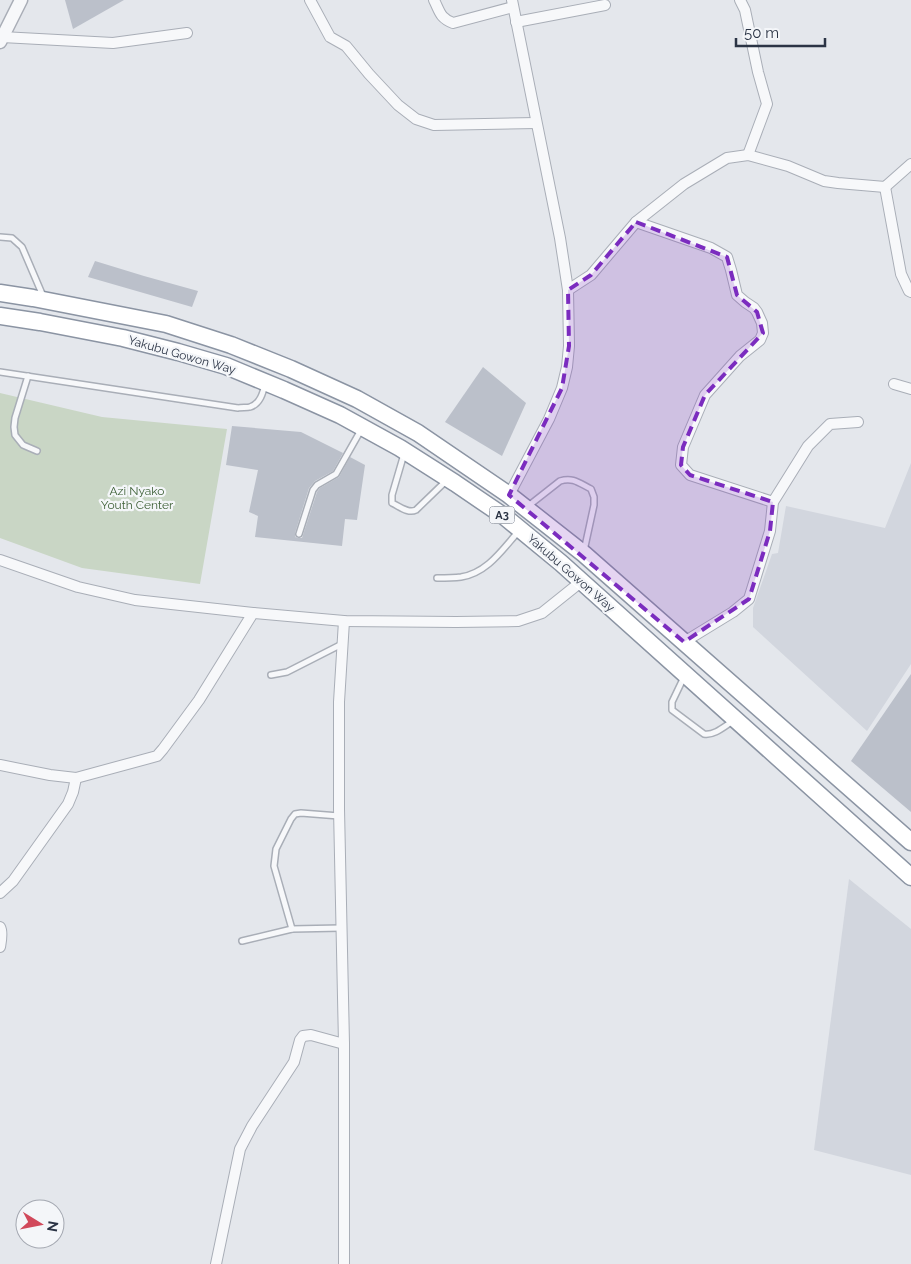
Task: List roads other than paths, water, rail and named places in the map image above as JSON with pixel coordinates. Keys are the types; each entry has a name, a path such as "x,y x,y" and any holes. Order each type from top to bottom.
{"highway":[{"name":"Yakubu Gowon Way","path":"0,293 166,324 231,345 357,399 418,432 509,495 584,554 911,842"},
{"name":"Yakubu Gowon Way","path":"0,316 123,338 226,366 340,415 405,451 505,517 582,581 911,877"},
{"path":"249,376 259,356"}],"street":[{"path":"310,0 330,37 346,46 398,105 416,119 434,125 536,123"},
{"path":"434,0 445,20 453,23 513,4 560,238 568,290 569,346 562,388 549,419 509,495"},
{"path":"740,0 745,10 767,104 748,155"},
{"path":"20,1 1,39 114,43 187,33"},
{"path":"516,22 605,5"},
{"path":"568,290 592,275 636,222 684,184 727,158 748,155 788,166 824,181 838,184 885,187 911,164"},
{"path":"885,187 901,274 911,292"},
{"path":"636,222 711,248 727,257 737,295 757,312 762,323 763,333 760,340 740,356 705,395 683,447 681,465 690,475 772,502"},
{"path":"894,384 911,389"},
{"path":"684,642 733,612 748,599 770,531 772,502 808,446 830,424 858,422"},
{"path":"0,560 78,587 135,600 344,621 518,621 542,613 582,581"},
{"path":"0,765 76,778 157,756 199,700 253,613"},
{"path":"344,621 340,702 339,816 344,1044 344,1264"},
{"path":"0,892 13,881 68,804 76,778"},
{"path":"0,927 2,929 0,946"},
{"path":"216,1264 240,1149 252,1126 294,1062 300,1040 304,1036 310,1035 344,1044"}],"lane":[{"path":"0,237 12,238 22,247 45,301"},
{"path":"0,372 238,408 250,407 257,402 263,394 266,382"},
{"path":"28,376 14,427 15,435 23,445 37,451"},
{"path":"299,534 313,490 317,485 336,474 362,427"},
{"path":"405,451 392,495 392,503 413,512 448,478"},
{"path":"526,508 560,481 566,479 573,480 591,489 594,505 584,554"},
{"path":"437,578 461,577 488,565 520,530"},
{"path":"271,675 287,672 343,644"},
{"path":"686,674 672,702 672,710 708,735 736,719"},
{"path":"292,929 274,866 276,848 295,814 339,816"},
{"path":"242,941 292,929 342,928"}],"park label":[{"name":"Azi Nyako Youth Center","path":"137,498"}]}
